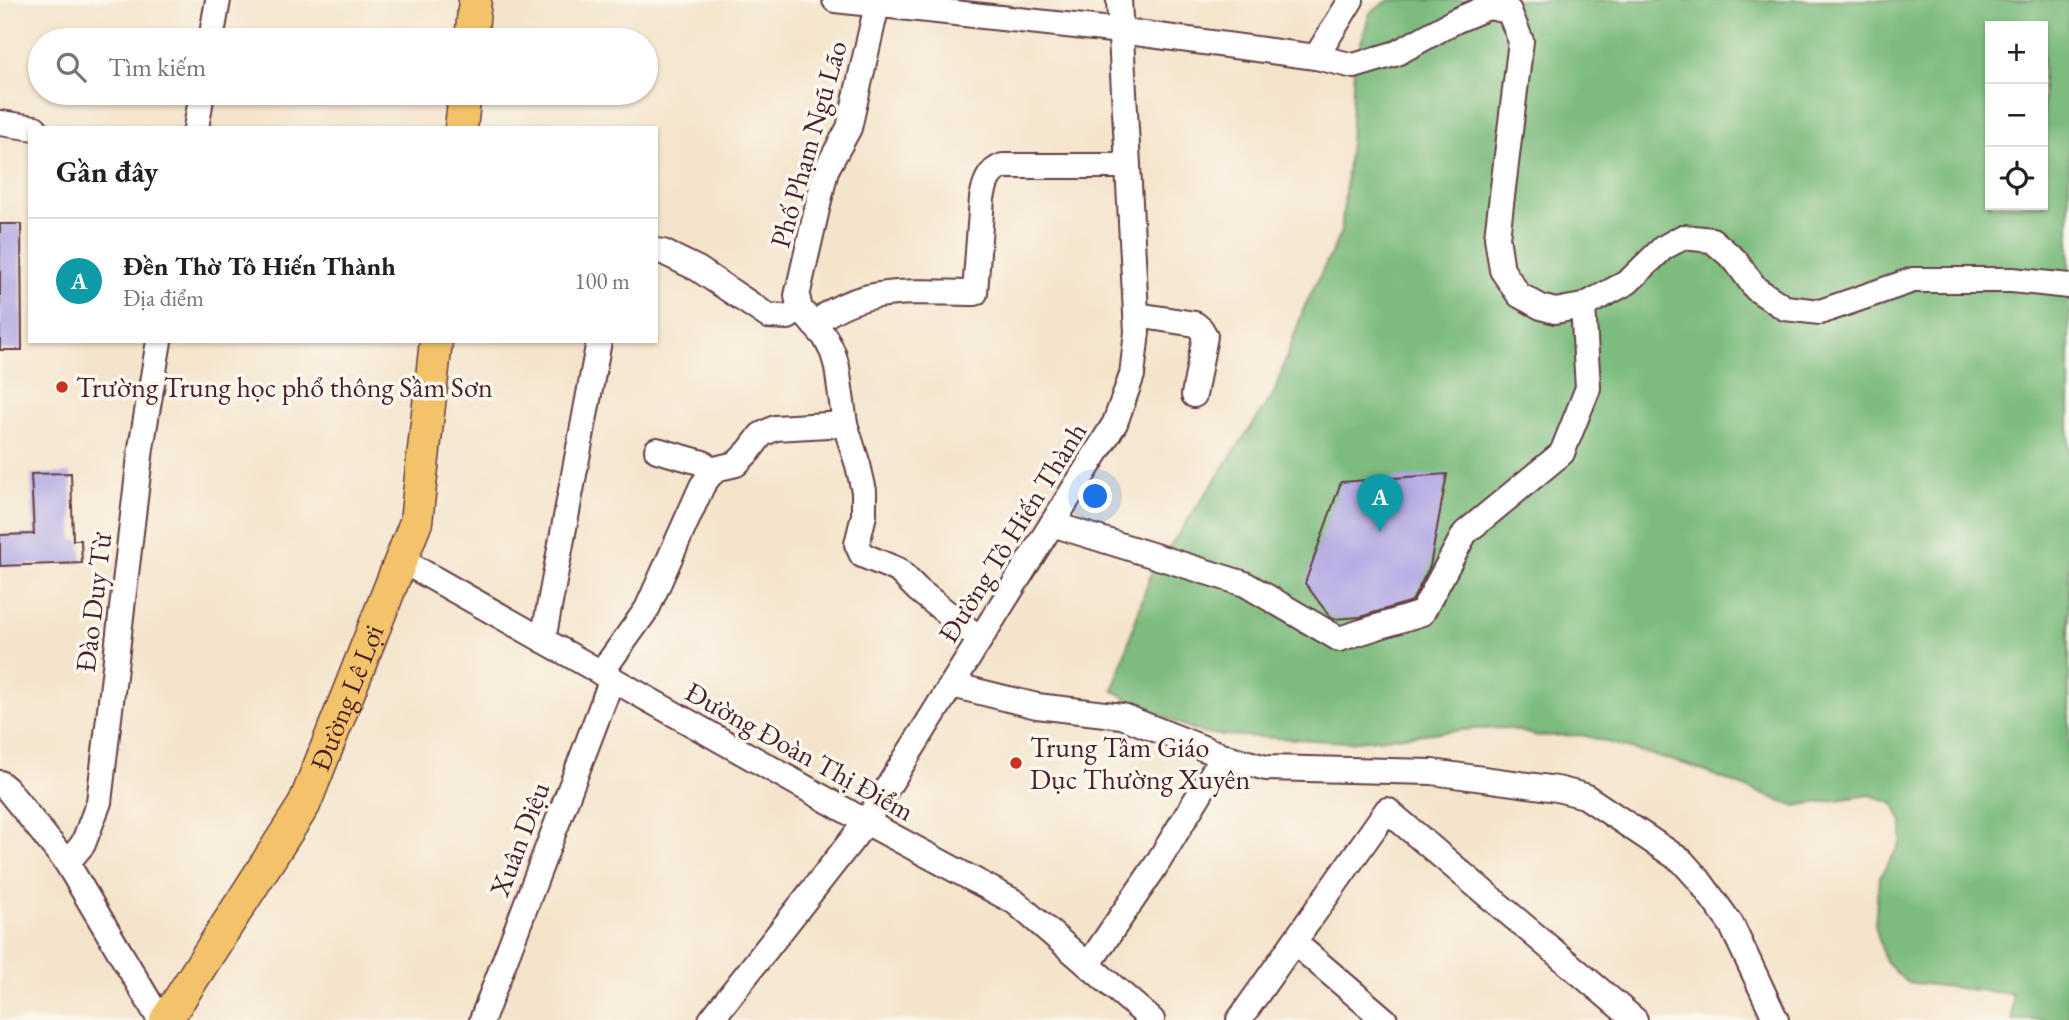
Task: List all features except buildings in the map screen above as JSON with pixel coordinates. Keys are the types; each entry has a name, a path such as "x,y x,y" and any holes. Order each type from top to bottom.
{"main road":[{"path":"472,28 475,0"},
{"path":"461,126 464,105"},
{"name":"Đường Lê Lợi","path":"166,1020 304,804 416,522 436,343"}],"street":[{"path":"213,28 218,0"},
{"path":"835,0 1121,31 1316,57 1354,66 1397,53 1455,21 1488,7 1509,12 1521,41 1497,237 1502,270 1519,295 1541,307 1555,311 1583,306 1628,282 1663,247 1683,237 1712,240 1735,260 1756,289 1785,309 1820,312 1913,280 2012,280 2069,286"},
{"name":"Đường Tô Hiến Thành","path":"711,1020 866,822 1115,423 1132,375 1138,332 1119,0"},
{"path":"1316,57 1351,0"},
{"name":"Phố Phạm Ngũ Lão","path":"807,317 797,296 826,170 849,128 877,5"},
{"path":"196,126 200,105"},
{"path":"0,123 28,127"},
{"path":"658,251 698,269 768,316 807,317 827,314 838,307 878,294 975,293 982,198 985,184 992,172 1003,166 1128,166"},
{"path":"1052,524 1245,584 1339,639 1422,613 1465,533 1562,453 1588,388 1583,306"},
{"path":"1136,314 1195,324 1201,329 1205,336 1194,395"},
{"path":"807,317 825,337 833,352 845,424 864,491 864,515 856,544 858,550 862,555 898,570 918,590 980,639"},
{"name":"Đào Duy Từ","path":"68,863 83,844 99,802 141,448 159,343"},
{"path":"542,640 599,343"},
{"path":"657,450 703,463 710,475 719,468 736,464 761,435 775,428 845,424"},
{"name":"Xuân Diệu","path":"482,1020 606,676 647,609 702,486 710,475"},
{"name":"Đường Đoàn Thị Điểm","path":"401,560 866,822 1015,902 1152,1020"},
{"path":"952,685 1037,706 1122,716 1223,756 1266,768 1432,772 1557,789 1585,796 1682,862 1699,880 1731,924 1776,1020"},
{"path":"1088,965 1155,867 1223,756"},
{"path":"0,783 68,863 160,1020"},
{"path":"1239,1020 1387,810 1635,1020"},
{"path":"1294,942 1385,1020"}],"green space":[{"path":"1389,0 2069,0 2069,1020 2012,1020 2012,994 1906,982 1885,961 1875,925 1879,878 1902,841 1902,822 1894,804 1871,795 1793,806 1688,765 1582,735 1537,736 1507,728 1471,729 1348,742 1205,734 1140,707 1113,690 1150,576 1274,393 1304,308 1341,233 1354,66 1370,13"}],"place":[{"name":"Trường Trung học phổ thông Sầm Sơn","path":"62,387"},
{"name":"Đền Thờ Tô Hiến Thành","path":"1380,532"},
{"name":"Trung Tâm Giáo Dục Thường Xuyên","path":"1016,763"}]}
